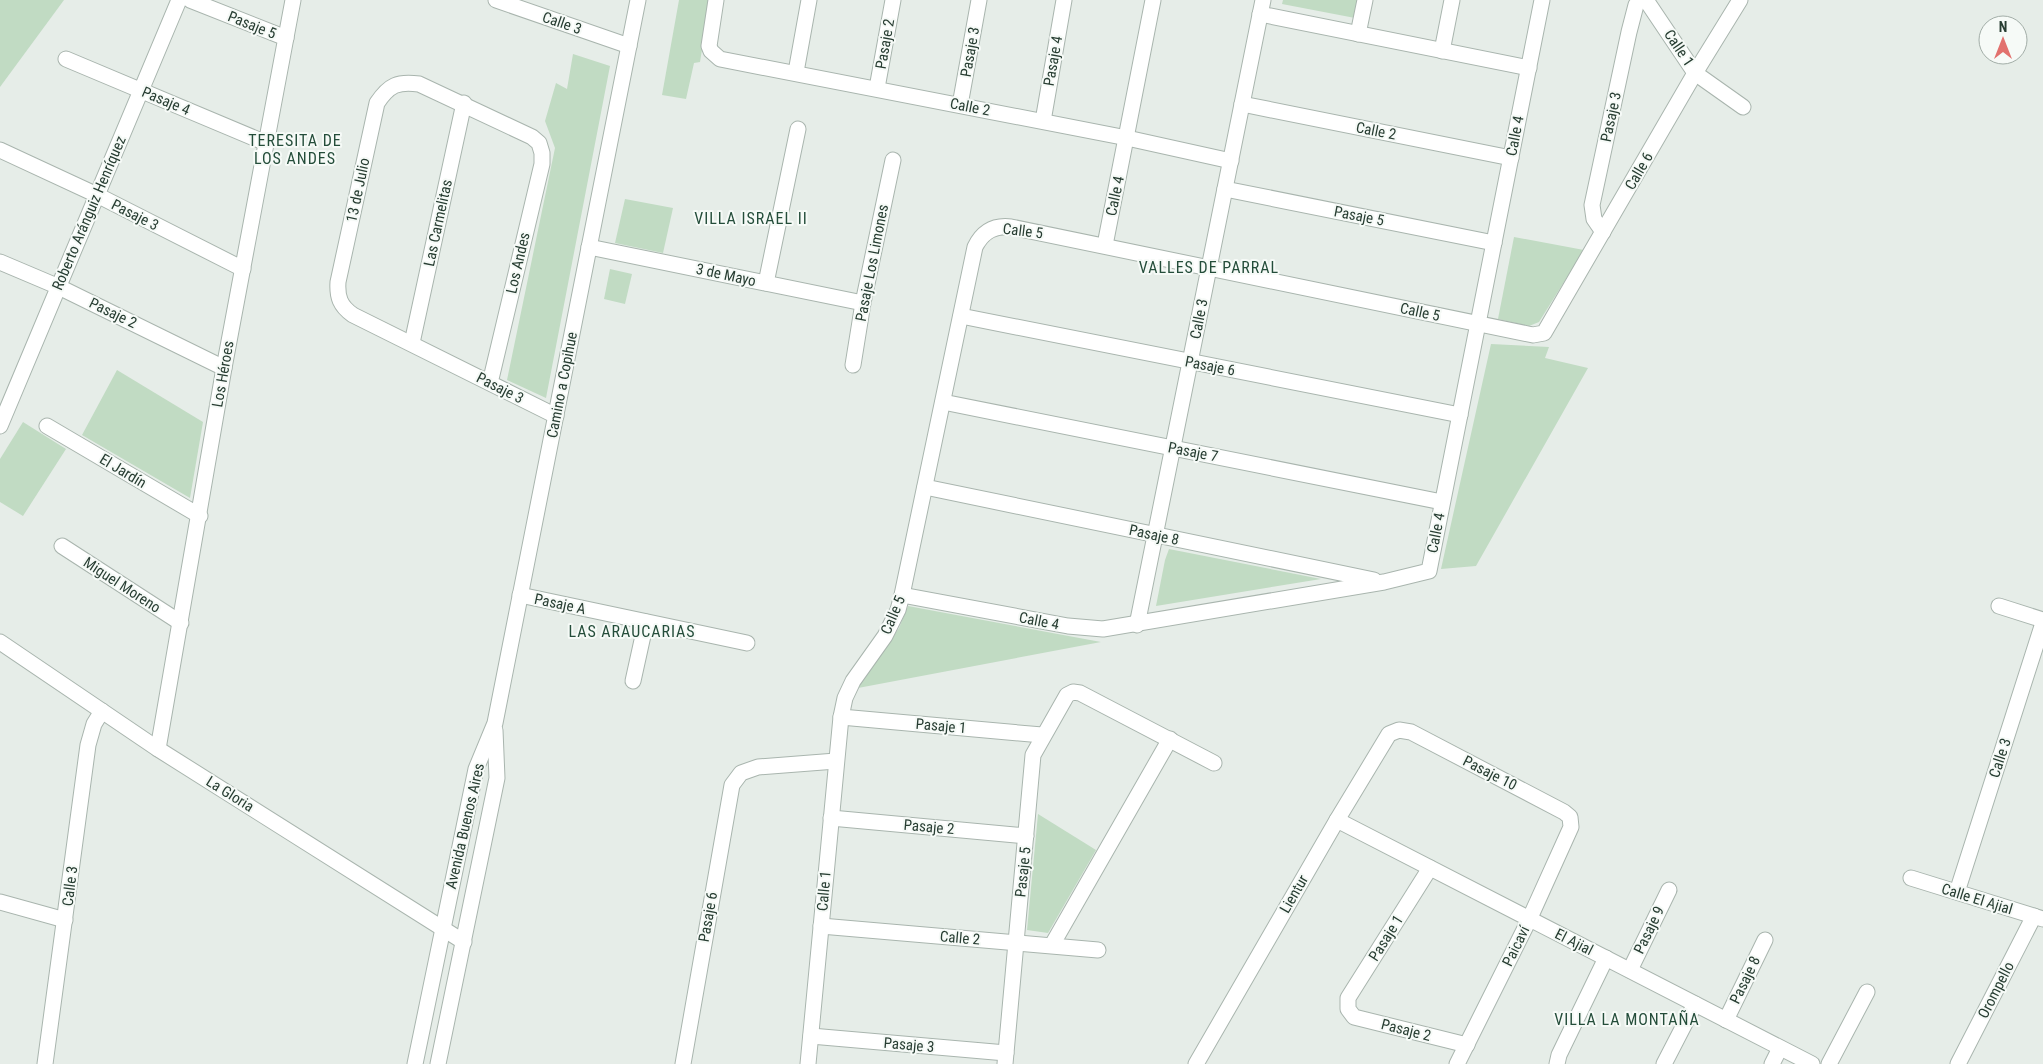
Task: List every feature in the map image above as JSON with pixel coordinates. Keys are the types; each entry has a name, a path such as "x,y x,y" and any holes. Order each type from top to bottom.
{"street":[{"name":"Roberto Aránguiz Henríquez","path":"0,426 140,90 180,0"},
{"name":"Pasaje 5","path":"190,0 286,38"},
{"name":"Los Héroes","path":"158,749 200,516 224,368 293,0"},
{"name":"Calle 3","path":"496,0 514,3 629,46"},
{"name":"Camino a Copihue","path":"495,723 638,0"},
{"name":"Calle 2","path":"716,0 709,38 711,52 720,59 878,88 1231,161"},
{"path":"796,72 809,0"},
{"name":"Pasaje 2","path":"878,88 893,0"},
{"name":"Pasaje 3","path":"960,105 979,0"},
{"name":"Pasaje 4","path":"1043,121 1064,0"},
{"name":"Calle 4","path":"1105,245 1153,0"},
{"path":"1358,34 1365,0"},
{"path":"1442,51 1452,0"},
{"name":"Calle 4","path":"902,595 1085,629 1103,629 1384,582 1429,572 1542,0"},
{"name":"Pasaje 3","path":"1603,232 1594,219 1592,205 1629,32 1636,5 1640,0"},
{"name":"Calle 1","path":"1646,0 1695,73 1743,106"},
{"name":"Calle 6","path":"1533,335 1544,333 1695,73 1740,0"},
{"name":"Calle 3","path":"1137,624 1262,7 1358,34 1529,68"},
{"name":"Pasaje 4","path":"66,58 266,143"},
{"name":"13 de Julio","path":"340,303 337,292 338,282 377,103 386,90 396,84 406,82 420,84 464,103"},
{"name":"Los Andes","path":"464,103 522,131 538,143 542,153 542,164 490,383"},
{"name":"Las Carmelitas","path":"412,343 464,103"},
{"name":"Calle 2","path":"1242,104 1511,158"},
{"path":"766,283 798,129"},
{"name":"Pasaje 3","path":"0,150 97,195 243,269"},
{"name":"Pasaje Los Limones","path":"852,365 893,160"},
{"name":"Pasaje 5","path":"1225,189 1494,243"},
{"name":"Calle 5","path":"841,717 845,698 852,681 885,636 898,610 976,246 979,240 990,230 1004,226 1012,227 1533,335"},
{"name":"3 de Mayo","path":"589,247 863,303"},
{"name":"Pasaje 2","path":"0,262 59,287 224,368"},
{"name":"Pasaje 3","path":"340,303 344,309 353,315 556,416"},
{"name":"Pasaje 6","path":"961,316 1460,415"},
{"name":"Pasaje 7","path":"943,402 1442,502"},
{"name":"El Jardín","path":"47,426 200,516"},
{"name":"Pasaje 8","path":"925,487 1384,582"},
{"name":"Miguel Moreno","path":"62,546 181,623"},
{"name":"Pasaje A","path":"520,595 747,643"},
{"path":"1999,606 2043,621"},
{"name":"Calle 3","path":"1957,892 2043,621"},
{"path":"633,681 646,622"},
{"name":"La Gloria","path":"0,642 158,749 464,942"},
{"name":"Pasaje 5","path":"1006,1059 1032,755 1067,695 1073,692 1080,693 1170,739"},
{"name":"Calle 3","path":"45,1064 88,745 94,724 102,711"},
{"name":"Calle 1","path":"808,1064 841,717"},
{"name":"Pasaje 1","path":"841,717 1042,736"},
{"name":"Avenida Buenos Aires","path":"415,1064 476,769 495,723"},
{"name":"Avenida Buenos Aires","path":"438,1064 497,778 495,723"},
{"name":"Lientur","path":"1196,1064 1389,734 1399,730"},
{"name":"Pasaje 10","path":"1399,730 1411,732 1564,812 1570,817 1571,827"},
{"path":"1052,946 1170,739 1214,763"},
{"name":"Pasaje 6","path":"683,1064 732,785 741,773 758,767 836,761"},
{"name":"Pasaje 2","path":"831,818 1026,836"},
{"name":"El Ajial","path":"1337,820 1812,1064"},
{"name":"Paicaví","path":"1457,1064 1529,920 1571,827"},
{"name":"Pasaje 1","path":"1348,1009 1348,998 1430,868"},
{"name":"Calle El Ajial","path":"1911,878 2039,917"},
{"name":"Pasaje 9","path":"1630,970 1669,890"},
{"path":"0,902 65,920"},
{"name":"Orompello","path":"1958,1064 2039,917"},
{"name":"Calle 2","path":"821,926 1098,950"},
{"name":"Pasaje 8","path":"1726,1020 1765,940"},
{"path":"1557,1064 1559,1055 1606,958"},
{"path":"1829,1064 1867,992"},
{"path":"1664,1064 1695,1004"},
{"name":"Pasaje 2","path":"1348,1009 1354,1017 1467,1045"},
{"name":"Pasaje 3","path":"811,1036 1006,1059"},
{"path":"1772,1064 1780,1048"}],"green space":[{"path":"0,0 64,0 0,87"},
{"path":"679,0 710,0 700,62 694,63 686,99 662,95"},
{"path":"1283,0 1359,0 1355,18 1282,4"},
{"path":"573,54 610,66 546,398 507,380 555,148 545,121 556,83 567,89"},
{"path":"625,199 673,208 663,253 615,243"},
{"path":"1514,237 1584,250 1539,322 1529,326 1498,319"},
{"path":"610,269 632,274 625,304 604,299"},
{"path":"1491,344 1549,347 1545,358 1588,368 1476,566 1441,569"},
{"path":"117,370 203,422 190,498 82,435"},
{"path":"23,422 66,449 23,516 0,502 0,459"},
{"path":"1169,549 1321,579 1156,606"},
{"path":"908,606 1101,642 858,688 899,628"},
{"path":"1038,814 1096,850 1048,933 1027,930"}],"district":[{"name":"TERESITA DE LOS ANDES","path":"295,149"},
{"name":"VILLA ISRAEL II","path":"751,218"},
{"name":"VALLES DE PARRAL","path":"1209,267"},
{"name":"LAS ARAUCARIAS","path":"632,631"},
{"name":"VILLA LA MONTAÑA","path":"1627,1019"}]}
